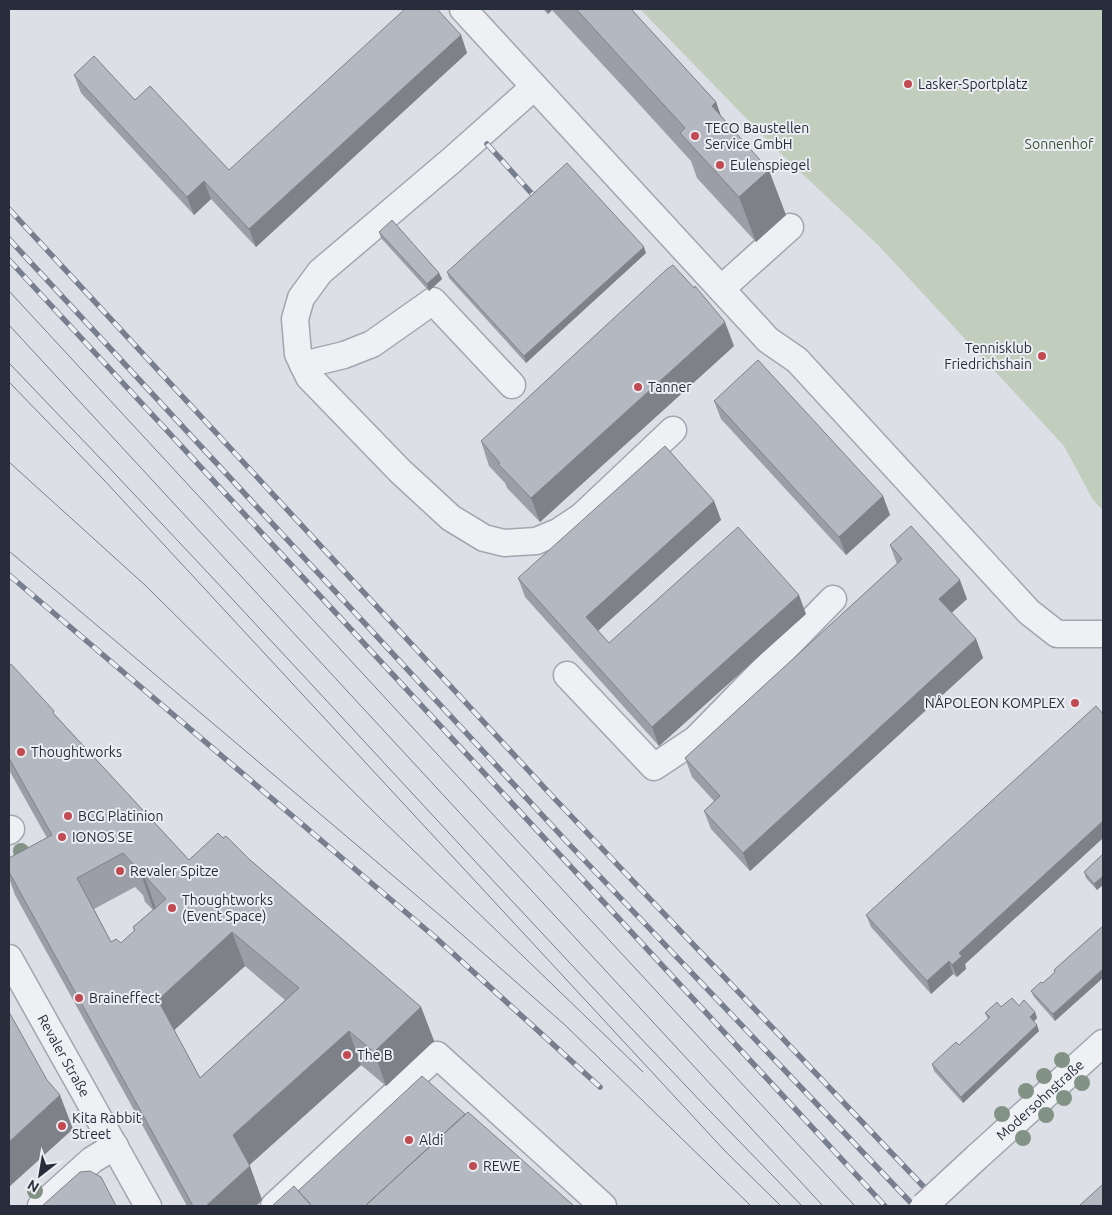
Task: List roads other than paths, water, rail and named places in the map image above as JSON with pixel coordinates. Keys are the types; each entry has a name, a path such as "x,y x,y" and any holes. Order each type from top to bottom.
{"street":[{"path":"463,9 768,340 797,360 1029,612 1057,634 1103,634"},
{"path":"534,86 452,160 320,272 301,298 295,319 298,354 309,377 400,470 451,518 484,538 504,543 536,541 558,532 582,516 673,430"},
{"path":"721,289 790,227"},
{"path":"303,365 344,355 372,344 434,301 512,385"},
{"path":"566,675 654,767 696,739 833,599"},
{"name":"Revaler Straße","path":"9,958 148,1206"},
{"name":"Modersohnstraße","path":"924,1206 1103,1043"},
{"path":"274,1206 437,1055 604,1206"},
{"path":"41,1206 92,1160 115,1146"}],"tram line":[{"path":"9,291 855,1206"},
{"path":"9,325 823,1206"},
{"path":"9,363 109,467 602,997 802,1206"},
{"path":"9,382 104,480 725,1151 781,1206"},
{"path":"9,462 146,586 381,819 643,1072"},
{"path":"9,551 449,923 565,1025 751,1206"}],"railway":[{"path":"487,144 534,196"},
{"path":"9,209 553,797 942,1206"},
{"path":"9,239 568,843 914,1206"},
{"path":"9,260 885,1206"},
{"path":"9,575 436,938 600,1087"}],"place":[{"name":"Lasker-Sportplatz","path":"908,84"},
{"name":"TECO Baustellen Service GmbH","path":"695,136"},
{"name":"Eulenspiegel","path":"720,165"},
{"name":"Tennisklub Friedrichshain","path":"1042,356"},
{"name":"Tanner","path":"638,387"},
{"name":"NÅPOLEON KOMPLEX","path":"1075,703"},
{"name":"Thoughtworks","path":"21,752"},
{"name":"BCG Platinion","path":"68,816"},
{"name":"IONOS SE","path":"62,837"},
{"name":"Revaler Spitze","path":"120,871"},
{"name":"Thoughtworks (Event Space)","path":"172,908"},
{"name":"Braineffect","path":"79,998"},
{"name":"The B","path":"347,1055"},
{"name":"Kita Rabbit Street","path":"62,1126"},
{"name":"Aldi","path":"409,1140"},
{"name":"REWE","path":"473,1166"}],"park label":[{"name":"Sonnenhof","path":"1059,144"}]}
